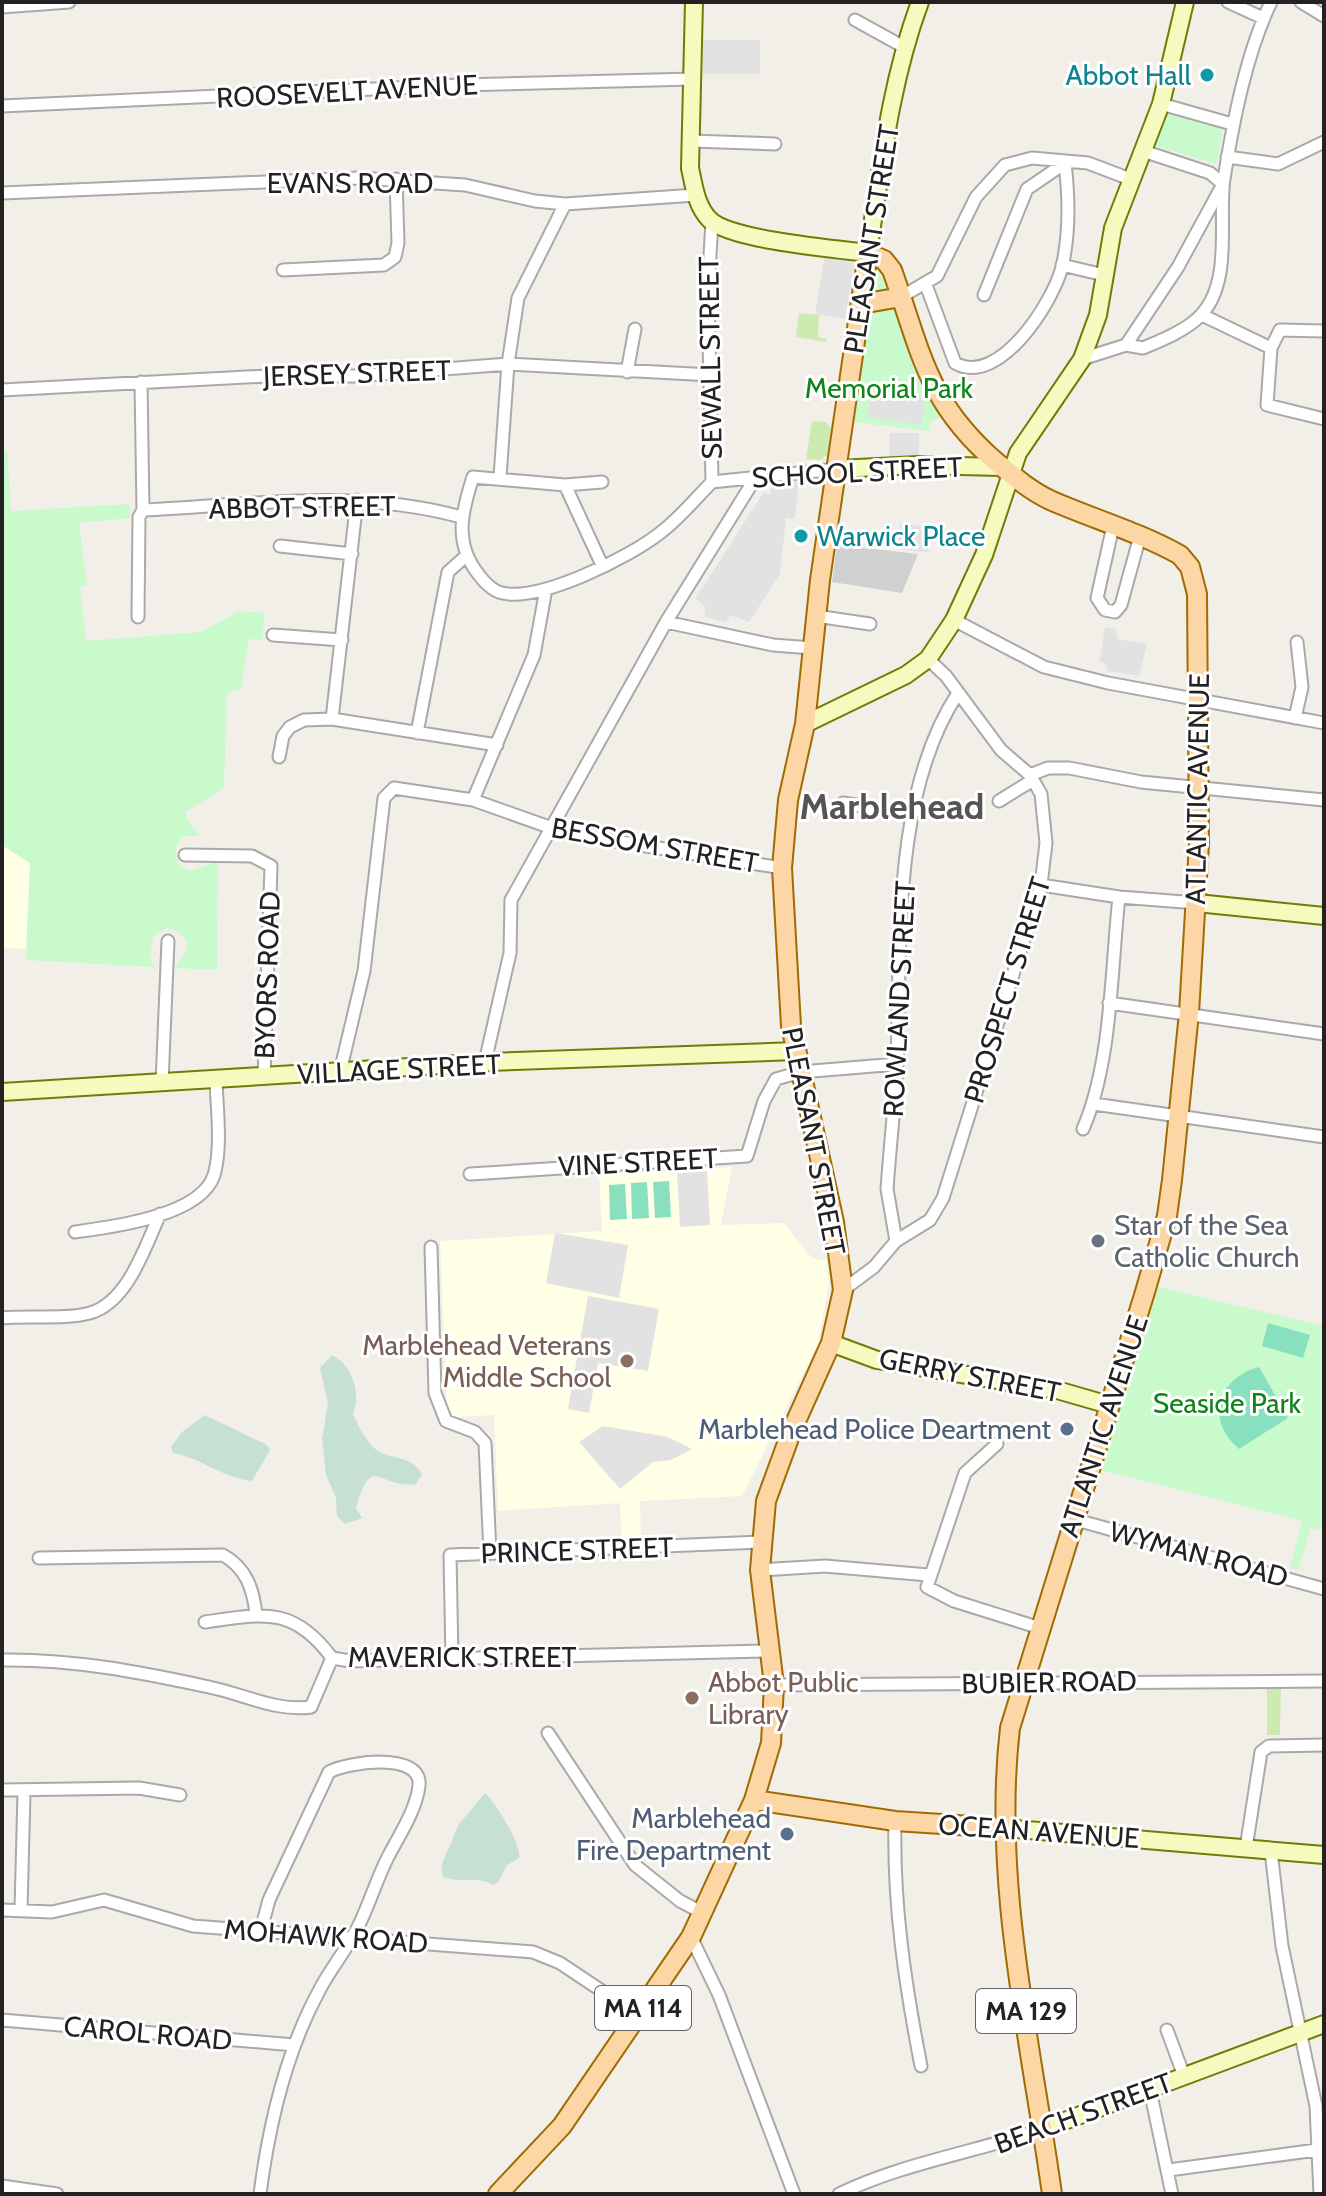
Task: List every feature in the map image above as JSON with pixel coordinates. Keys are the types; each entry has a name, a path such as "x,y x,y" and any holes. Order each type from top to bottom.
{"main road":[{"path":"694,2 691,141 696,195 712,222 739,235 868,253"},
{"name":"PLEASANT STREET","path":"498,2194 562,2126 691,1937 754,1800 771,1743 774,1685 760,1570 767,1493 831,1343 843,1290 834,1222 796,1051 787,987 782,868 792,771 805,724 816,616 886,132 904,47 920,2"},
{"path":"805,724 881,690 928,659 954,620 984,555 1007,471 1030,430 1082,359 1098,315 1113,228 1161,104 1185,2"},
{"name":"ATLANTIC AVENUE","path":"868,253 888,263 929,381 970,438 1007,471 1050,500 1180,555 1194,577 1200,699 1197,903 1180,1115 1167,1216 1010,1728 1004,1828 1052,2194"},
{"path":"861,304 901,297"},
{"path":"969,465 970,438"},
{"name":"SCHOOL STREET","path":"837,469 969,465 1007,471"},
{"path":"1197,903 1324,916"},
{"name":"VILLAGE STREET","path":"2,1092 485,1062 796,1051"},
{"name":"GERRY STREET","path":"831,1343 877,1360 1057,1390 1109,1405"},
{"name":"OCEAN AVENUE","path":"754,1800 895,1821 1324,1855"},
{"name":"BEACH STREET","path":"1043,2129 1324,2024"}],"street":[{"path":"2,7 69,2"},
{"path":"1228,2 1263,18"},
{"path":"1082,359 1126,345 1143,348 1202,315 1216,284 1225,243 1223,184 1232,124 1263,18 1271,2"},
{"path":"1301,2 1324,16"},
{"path":"855,20 904,47"},
{"name":"ROOSEVELT AVENUE","path":"2,106 460,85 693,79"},
{"path":"1161,104 1232,124"},
{"path":"691,141 775,144"},
{"path":"1227,157 1278,164 1324,142"},
{"path":"1143,151 1210,173 1223,184"},
{"path":"901,297 937,276 969,209 994,174 1005,165 1032,158 1088,163 1130,179"},
{"path":"926,285 955,363 964,368 977,367 1003,355 1021,339 1053,291 1062,265 1068,210 1065,163"},
{"path":"984,295 1027,189 1065,163"},
{"path":"283,270 384,265 395,257 398,243 396,179"},
{"name":"EVANS ROAD","path":"2,193 396,179 465,185 535,201 565,204 696,195"},
{"path":"1126,345 1178,267 1223,184"},
{"path":"500,477 508,364 518,298 565,204"},
{"name":"SEWALL STREET","path":"467,555 484,581 499,593 519,595 546,589 628,555 662,532 712,482 708,288 712,222"},
{"path":"1062,265 1104,275"},
{"path":"1202,315 1271,348"},
{"path":"627,372 635,329"},
{"path":"1324,331 1280,330 1271,348 1267,405 1324,419"},
{"name":"JERSEY STREET","path":"2,390 141,382 356,376 508,364 711,375"},
{"path":"138,617 139,517 143,510 141,382"},
{"name":"SCHOOL STREET","path":"712,482 837,469"},
{"path":"417,733 448,572 467,555 461,517 473,477 565,485 602,482"},
{"path":"485,1062 510,953 511,900 666,622 756,477"},
{"path":"565,485 602,565"},
{"path":"332,719 357,500"},
{"name":"ABBOT STREET","path":"143,510 357,500 424,507 461,517"},
{"path":"1113,526 1097,598 1105,610 1115,612 1121,605 1140,536"},
{"path":"280,546 352,554"},
{"path":"473,800 534,655 546,589"},
{"path":"816,616 870,624"},
{"path":"954,620 1044,667 1324,723"},
{"path":"666,622 773,645 812,648"},
{"path":"273,635 342,640"},
{"path":"1295,718 1302,687 1297,642"},
{"name":"PROSPECT STREET","path":"896,1241 930,1220 943,1198 1046,867 1041,794 1031,778 995,742 928,659"},
{"name":"ROWLAND STREET","path":"896,1241 887,1189 912,814 928,752 958,693"},
{"path":"279,757 283,736 290,727 304,720 332,719 497,745"},
{"path":"999,801 1048,768 1069,768 1141,782 1200,785 1324,800"},
{"name":"BESSOM STREET","path":"346,1072 364,971 384,798 390,791 399,788 473,800 550,828 782,868"},
{"path":"843,803 912,814"},
{"name":"BYORS ROAD","path":"185,855 252,856 264,859 271,866 264,1078"},
{"path":"1041,885 1119,897 1197,903"},
{"path":"1083,1129 1094,1104 1109,1003 1119,897"},
{"path":"162,1083 168,941"},
{"path":"1109,1003 1324,1034"},
{"path":"801,1072 897,1064"},
{"name":"VINE STREET","path":"470,1174 747,1156 770,1086 776,1079 801,1072"},
{"path":"75,1232 160,1214 199,1196 214,1176 216,1081"},
{"path":"1094,1104 1324,1137"},
{"path":"2,1318 87,1313 107,1305 124,1284 160,1214"},
{"path":"843,1290 874,1267 896,1241"},
{"path":"431,1247 435,1393 446,1421 475,1432 485,1443 490,1553"},
{"path":"997,1444 965,1473 928,1575 927,1587 954,1601 1040,1628"},
{"name":"WYMAN ROAD","path":"1073,1519 1324,1589"},
{"name":"PRINCE STREET","path":"452,1659 450,1555 761,1542"},
{"path":"39,1558 223,1555 243,1570 254,1596 256,1614"},
{"path":"760,1570 825,1566 928,1575"},
{"path":"205,1622 256,1614 297,1623 332,1658"},
{"name":"MAVERICK STREET","path":"2,1660 61,1659 136,1671 233,1692 292,1710 311,1707 332,1658 350,1661 769,1651"},
{"name":"BUBIER ROAD","path":"774,1685 1324,1681"},
{"path":"548,1733 635,1865 680,1901 703,1913"},
{"path":"1246,1848 1257,1760 1262,1750 1269,1746 1324,1745"},
{"path":"260,2194 270,2133 294,2045 321,1987 352,1938 419,1785 417,1777 407,1769 388,1763 352,1763 338,1767 323,1779 269,1900 261,1930"},
{"path":"2,1790 139,1788 180,1795"},
{"path":"21,1910 24,1792"},
{"path":"895,1821 893,1884 903,1975 921,2066"},
{"path":"1271,1851 1282,1946 1303,2033 1322,2149 1320,2194"},
{"name":"MOHAWK ROAD","path":"2,1910 52,1912 104,1900 193,1926 533,1952 560,1963 638,2015"},
{"path":"691,1937 719,1995 794,2194"},
{"name":"CAROL ROAD","path":"2,2020 294,2045"},
{"path":"1167,2030 1184,2076"},
{"path":"1150,2090 1172,2194"},
{"name":"BEACH STREET","path":"839,2194 879,2176 982,2149 1043,2129"},
{"path":"1169,2170 1322,2149"},
{"path":"2,2186 57,2194"}],"shaded area":[{"path":"703,40 760,40 760,74 703,74"},
{"path":"825,254 849,260 854,265 845,319 815,314"},
{"path":"871,389 925,397 921,425 867,417"},
{"path":"890,433 919,433 919,455 889,457"},
{"path":"799,481 795,519 786,518 780,574 749,622 730,615 726,622 705,617 705,606 695,599 764,492 770,495 772,485"},
{"path":"900,523 932,527 929,553 897,549"},
{"path":"837,545 918,554 902,593 832,582"},
{"path":"1105,627 1116,629 1117,639 1147,644 1139,676 1107,671 1105,663 1099,662"},
{"path":"2,845 30,863 26,949 2,948"},
{"name":"Marblehead Veterans Middle School","path":"732,1167 721,1225 784,1223 810,1256 817,1260 826,1259 829,1283 818,1344 742,1496 640,1501 641,1540 622,1541 620,1503 498,1511 494,1415 454,1417 447,1407 440,1241 602,1231 599,1175"},
{"path":"707,1171 710,1225 680,1227 677,1173"},
{"path":"555,1233 628,1245 619,1298 546,1283"},
{"path":"588,1296 659,1309 648,1371 598,1363 589,1413 568,1409"},
{"path":"332,1355 350,1373 356,1397 353,1414 367,1439 378,1451 413,1464 422,1474 416,1484 372,1477 367,1481 356,1508 362,1518 345,1524 337,1516 336,1498 326,1475 322,1439 328,1403 320,1368"},
{"path":"205,1415 267,1445 270,1450 252,1481 173,1453 171,1447 182,1432"},
{"path":"603,1426 668,1437 692,1449 671,1460 653,1462 620,1489 579,1442"},
{"path":"485,1793 512,1834 519,1858 507,1865 493,1885 443,1877 441,1866 459,1824"}],"green space":[{"path":"1167,114 1223,129 1217,164 1155,146"},
{"name":"Memorial Park","path":"878,256 949,412 929,423 929,431 844,421 861,304"},
{"path":"799,313 819,315 818,337 827,339 826,342 796,337"},
{"path":"812,421 826,422 831,429 827,455 820,460 806,459"},
{"path":"2,452 7,452 11,511 130,504 130,518 79,523 87,585 80,587 86,641 201,632 240,611 265,613 262,640 249,639 241,690 227,692 224,788 185,812 191,826 200,835 182,837 175,850 179,865 191,871 218,861 217,970 175,968 185,954 188,943 178,931 167,928 153,937 150,956 155,967 26,960 30,863 2,845"},
{"path":"669,1181 671,1217 655,1218 653,1182"},
{"path":"647,1182 649,1218 632,1219 631,1183"},
{"path":"625,1184 627,1219 610,1220 609,1185"},
{"name":"Seaside Park","path":"1158,1287 1324,1326 1324,1530 1311,1528 1298,1570 1290,1568 1302,1521 1101,1470"},
{"path":"1268,1323 1310,1335 1303,1358 1262,1346"},
{"path":"1259,1367 1288,1418 1239,1449 1222,1425 1220,1401 1234,1380"},
{"path":"1281,1685 1280,1735 1267,1735 1267,1686"}],"place":[{"name":"Abbot Hall","path":"1207,75"},
{"name":"Warwick Place","path":"801,536"},
{"name":"Star of the Sea Catholic Church","path":"1098,1241"},
{"name":"Marblehead Veterans Middle School","path":"627,1361"},
{"name":"Marblehead Police Deartment","path":"1067,1429"},
{"name":"Abbot Public Library","path":"692,1698"},
{"name":"Marblehead Fire Department","path":"787,1834"}],"district":[{"name":"Marblehead","path":"892,806"}]}
